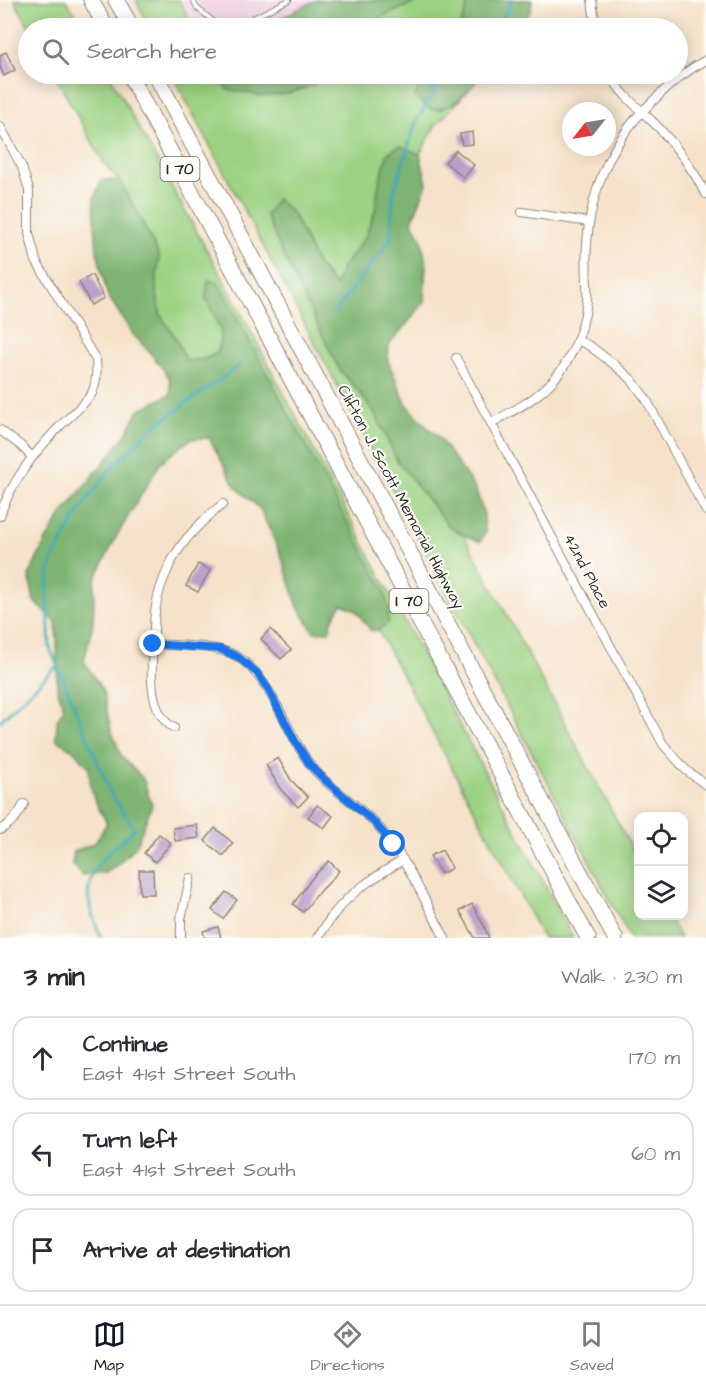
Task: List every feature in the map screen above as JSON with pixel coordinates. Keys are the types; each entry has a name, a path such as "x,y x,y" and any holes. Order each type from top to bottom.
{"highway":[{"path":"83,0 98,18"},
{"path":"91,0 100,18"},
{"path":"116,0 126,18"},
{"name":"I 70","path":"134,84 588,938"},
{"name":"Clifton J. Scott Memorial Highway","path":"161,84 615,938"}],"street":[{"path":"592,0 595,18"},
{"path":"688,71 706,60"},
{"path":"616,84 680,150 706,194"},
{"path":"491,423 538,395 559,374 568,360 583,321 587,300 586,248 589,222 607,162 622,136 642,112 671,84"},
{"path":"0,126 22,167 29,190 29,233 36,261 96,360 97,377 92,394 32,457 16,481 0,516"},
{"path":"522,212 589,222"},
{"path":"577,340 590,346 631,379 646,399 706,511"},
{"name":"42nd Place","path":"456,358 663,744 686,770 706,785"},
{"path":"0,430 32,457"},
{"path":"174,728 164,720 153,689 151,673 156,606 167,569 191,534 223,504"},
{"path":"153,644 220,649 238,657 257,673 310,765 373,821 393,844 445,938"},
{"path":"0,830 20,813 24,804"},
{"path":"317,938 335,913 351,897 374,877 403,860"},
{"path":"181,938 181,919 190,878"}],"lane":[{"path":"193,0 197,8 209,18"},
{"path":"253,18 289,0"}],"shaded area":[{"path":"179,0 316,0 281,18 189,18"}],"green space":[{"path":"14,0 66,0 78,18 24,18"},
{"path":"136,0 179,0 189,18 145,18"},
{"path":"316,0 419,0 378,18 281,18"},
{"path":"419,0 468,0 464,18 378,18"},
{"path":"468,0 532,0 531,10 526,18 464,18"},
{"path":"60,84 115,84 223,279 573,938 543,938 378,630 388,623 389,608 206,298 221,331 218,353 205,359 186,361 177,340 160,314 156,287 159,256 119,180 105,165"},
{"path":"177,84 224,84 227,90 261,96 287,94 315,84 420,84 415,97 440,110 461,99 435,126 420,154 399,146 388,153 379,183 375,211 365,238 343,267 335,286 317,264 293,214 266,215 339,369 377,417 397,460 450,528 464,535 634,853 634,920 670,920 680,938 630,938"},
{"path":"224,84 315,84 287,94 261,96 227,90"},
{"path":"420,84 474,84 454,103 439,109 431,110 415,97"},
{"path":"399,146 420,154 427,184 412,221 421,237 426,263 424,303 389,345 388,361 406,403 438,436 475,488 484,514 485,533 480,542 450,528 397,460 377,417 339,369 266,215 277,199 293,214 317,264 335,286 343,267 365,238 375,211 379,183 388,153"},
{"path":"101,180 119,180 159,256 156,287 160,314 177,340 186,361 205,359 218,353 221,331 206,298 208,280 218,282 384,590 389,608 388,623 378,630 371,631 356,610 342,604 334,616 329,631 314,632 298,607 281,555 260,509 235,486 209,438 191,439 161,462 119,532 95,579 93,624 84,661 103,691 111,730 122,757 143,779 152,805 136,846 106,873 83,876 72,864 74,851 95,843 107,823 90,784 89,767 73,750 56,739 57,720 64,708 57,688 56,622 34,601 29,575 46,540 63,513 125,436 139,410 171,394 169,377 131,332 107,294 97,251 95,226 94,199"}],"building":[{"path":"6,52 15,70 4,76 0,67 0,55"},
{"path":"472,132 473,144 462,145 460,134"},
{"path":"456,150 474,165 464,178 445,162"},
{"path":"92,275 104,298 91,305 79,282"},
{"path":"198,564 210,570 198,592 186,586"},
{"path":"270,629 291,650 281,659 261,639"},
{"path":"278,758 291,780 308,797 298,807 281,790 266,765"},
{"path":"317,805 333,816 324,828 308,817"},
{"path":"197,825 199,838 175,841 173,828"},
{"path":"215,828 233,843 223,856 205,841"},
{"path":"159,834 171,843 155,862 144,853"},
{"path":"442,850 452,868 441,874 430,856"},
{"path":"329,861 339,871 303,912 293,904 313,877"},
{"path":"139,870 153,870 154,894 140,894"},
{"path":"226,892 237,900 223,919 212,910"},
{"path":"472,904 489,938 475,938 460,911"},
{"path":"218,927 221,938 205,938 203,931"}],"waterway":[{"path":"502,18 512,0"},
{"path":"425,84 435,91"},
{"path":"334,313 391,239 393,194 416,122 440,84"},
{"path":"101,938 89,900 91,879 100,862 135,829 112,796 50,648 47,587 52,561 77,515 110,469 153,427 240,365"},
{"path":"0,721 57,666"}],"route":[{"path":"153,644 220,649 238,657 257,673 268,689 310,765 373,821 393,844"}]}
